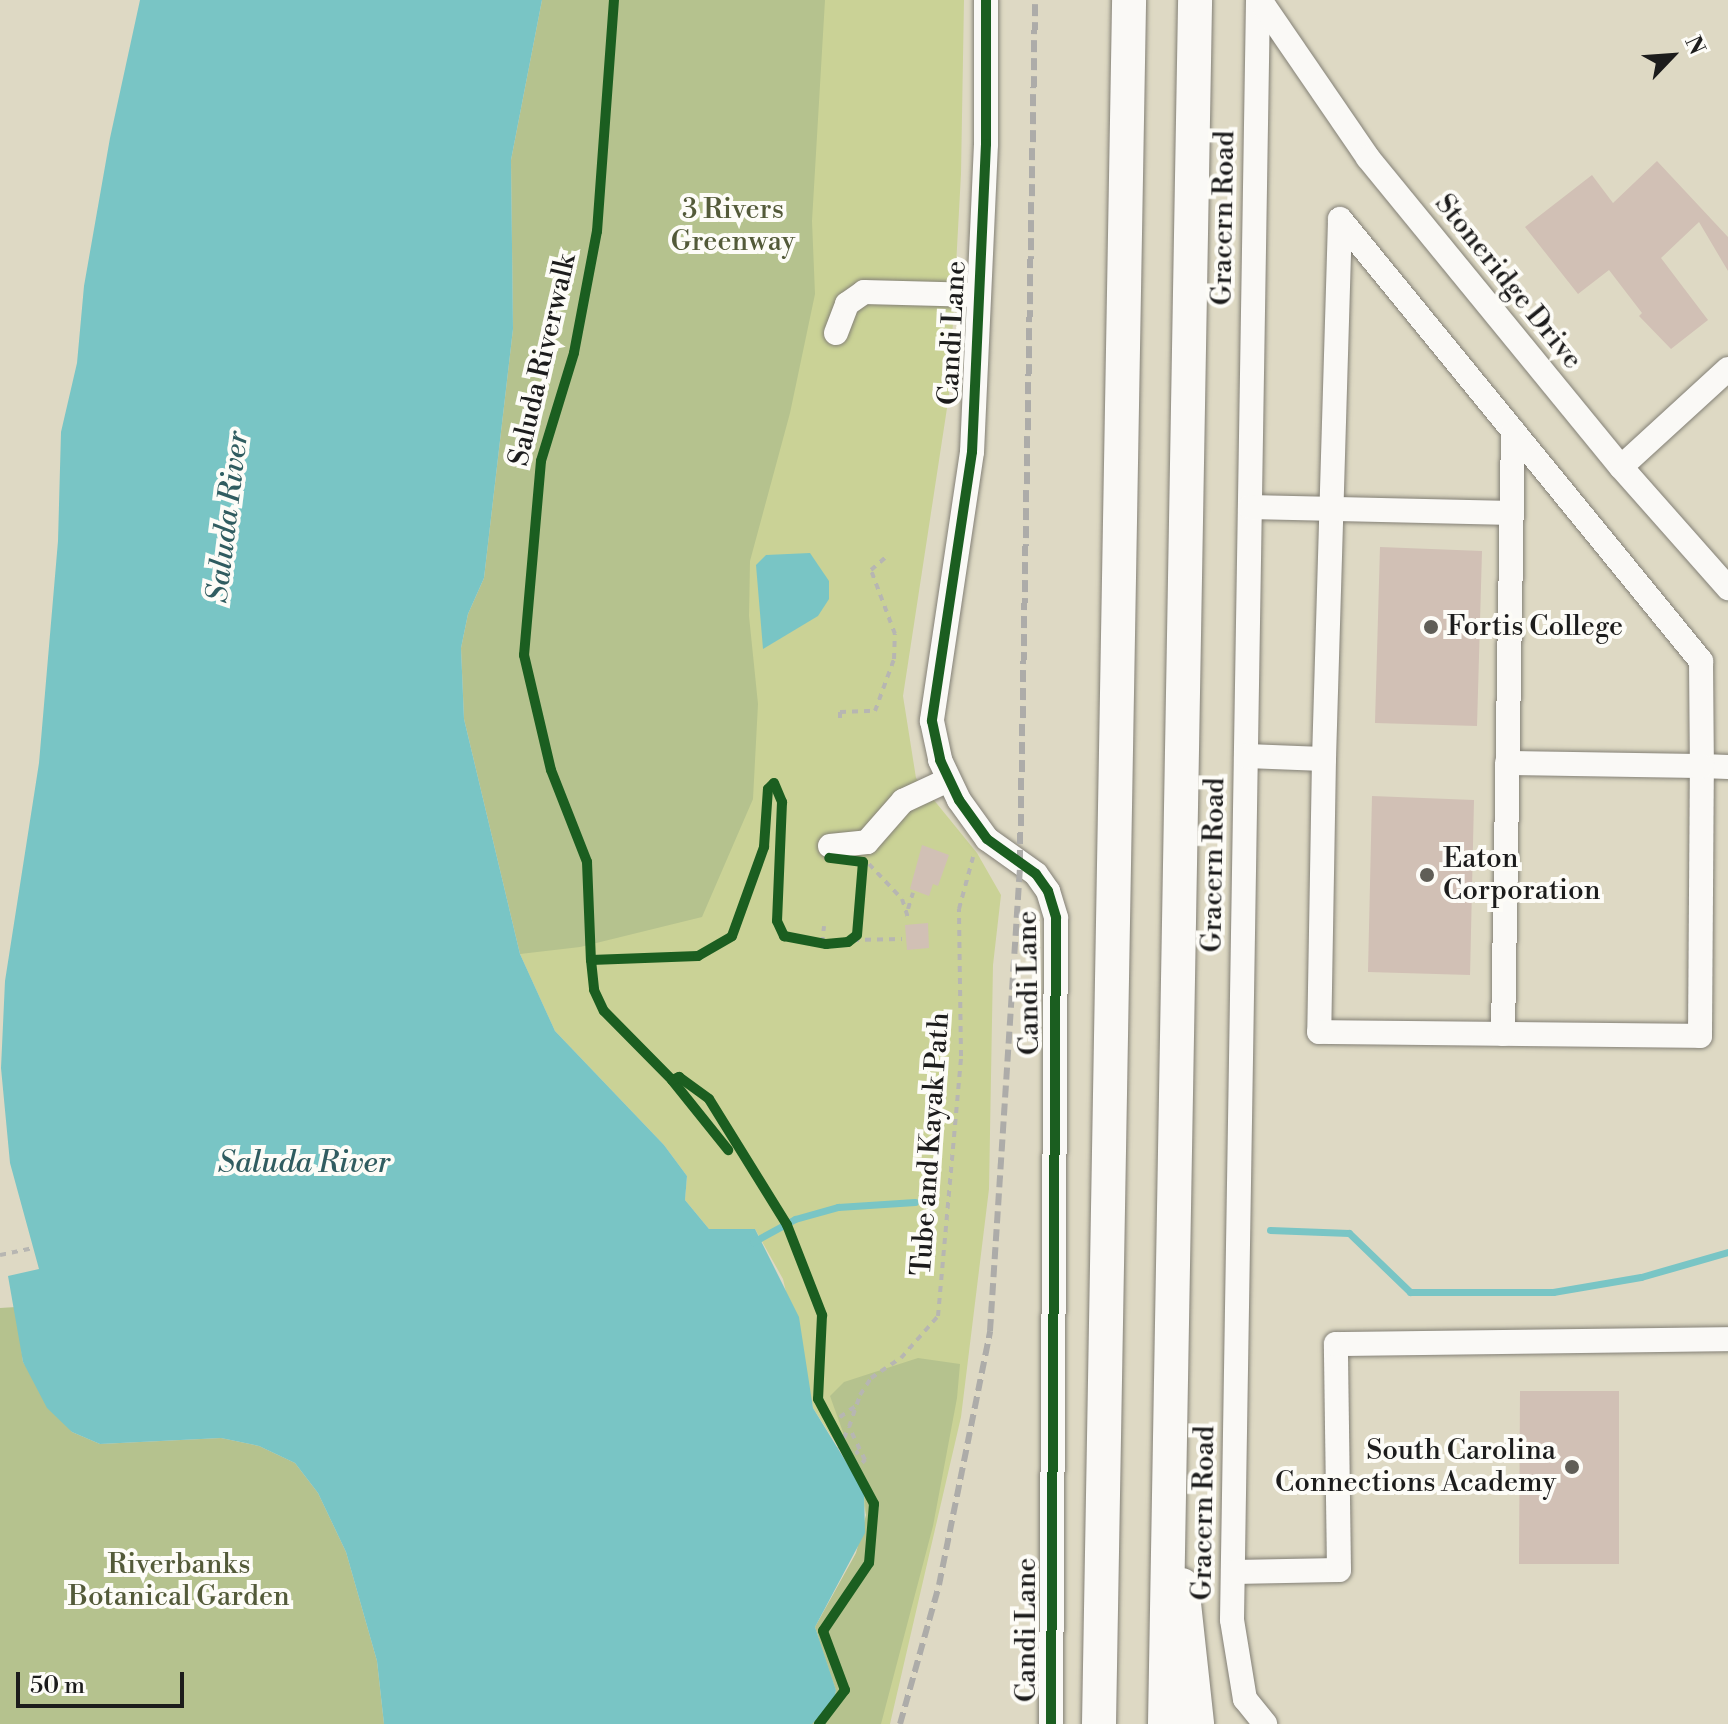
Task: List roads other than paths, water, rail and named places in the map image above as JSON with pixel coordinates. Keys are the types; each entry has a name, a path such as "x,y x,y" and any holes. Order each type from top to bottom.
{"highway":[{"path":"1099,1724 1129,0"},
{"path":"1165,1724 1167,1439 1195,0"},
{"path":"1167,1439 1197,1724"}],"street":[{"name":"Candi Lane","path":"986,0 979,295 967,497 933,712 934,740 948,780 980,831 1036,874 1048,891 1056,918 1051,1724"},
{"name":"Stoneridge Drive","path":"1259,0 1368,158 1621,467 1728,588"},
{"name":"Gracern Road","path":"1259,0 1232,1620 1245,1699 1265,1724"},
{"path":"1340,219 1701,661 1700,1036 1319,1032 1332,509 1340,219"},
{"path":"836,333 847,304 864,292 979,295"},
{"path":"1621,467 1728,369"},
{"path":"1503,1034 1513,431"},
{"path":"1250,507 1512,513"},
{"path":"1246,756 1324,759"},
{"path":"1507,763 1728,767"},
{"path":"830,846 867,842 903,801 948,780"},
{"path":"1233,1572 1339,1570 1336,1344 1728,1339"}],"water":[{"name":"Saluda River","path":"140,0 542,0 511,160 513,329 484,578 468,614 461,648 464,719 520,954 555,1031 664,1145 687,1176 685,1200 709,1229 755,1229 799,1317 813,1408 864,1491 865,1533 815,1627 836,1690 834,1701 812,1724 384,1724 377,1661 346,1552 318,1493 295,1463 259,1446 221,1438 100,1444 72,1432 47,1408 23,1362 8,1276 39,1269 10,1163 1,1068 5,981 39,763 58,541 61,432 77,363 84,286 110,138"},
{"path":"810,553 829,581 829,599 818,616 763,649 756,565 766,555"}],"waterway":[{"path":"753,1242 795,1219 838,1207 915,1202"},
{"path":"1270,1230 1349,1233 1410,1292 1553,1292 1641,1277 1728,1252"}],"railway":[{"path":"900,1724 939,1585 990,1331 1020,862 1035,0"}],"place":[{"name":"Fortis College","path":"1431,627"},
{"name":"Eaton Corporation","path":"1427,875"},
{"name":"South Carolina Connections Academy","path":"1572,1467"}],"park label":[{"name":"3 Rivers Greenway","path":"733,226"},
{"name":"Riverbanks Botanical Garden","path":"179,1581"}]}
